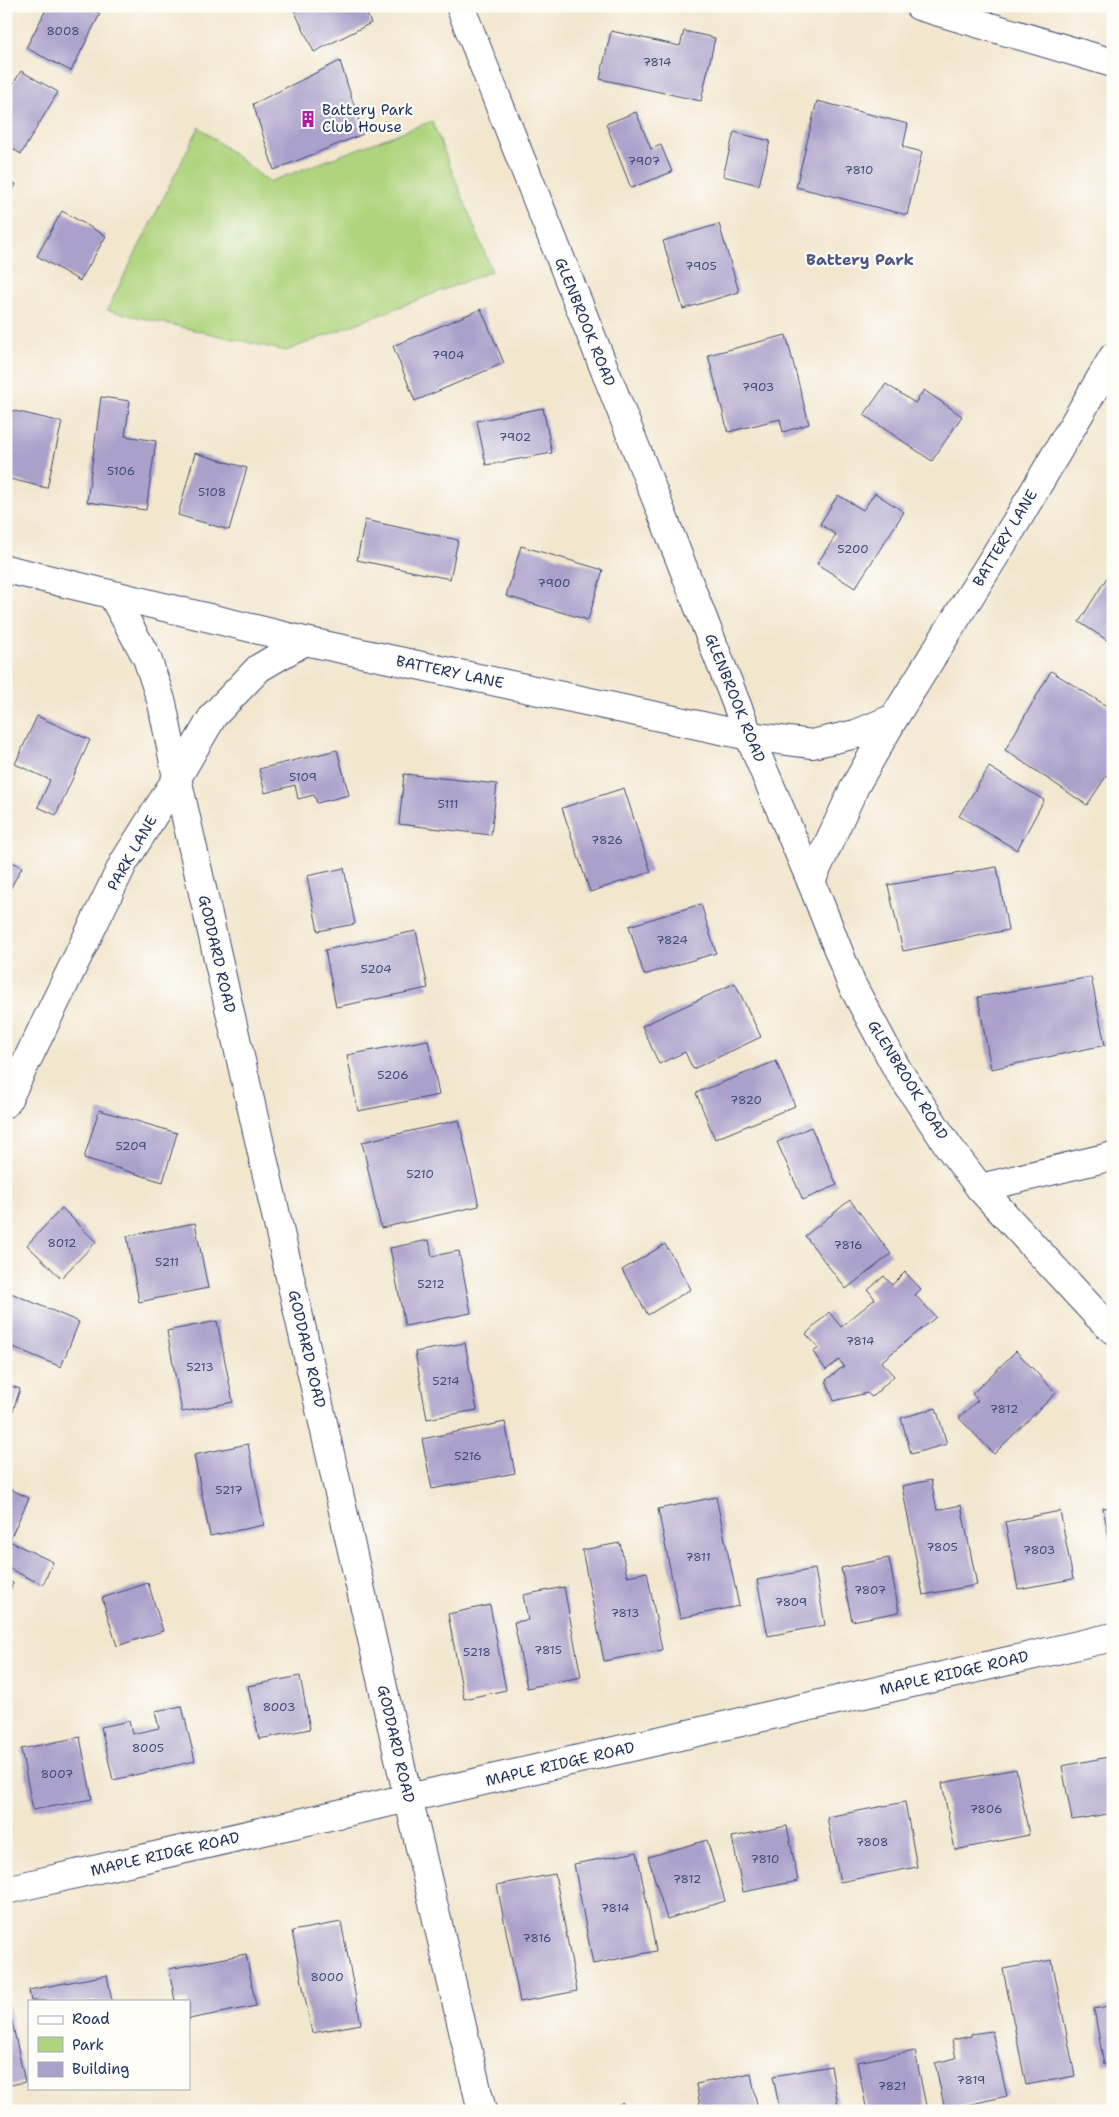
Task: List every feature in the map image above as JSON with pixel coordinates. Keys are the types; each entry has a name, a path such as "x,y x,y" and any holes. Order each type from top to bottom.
{"street":[{"name":"GLENBROOK ROAD","path":"460,6 656,496 749,736 811,881 851,983 898,1069 949,1147 980,1188 1113,1330"},
{"path":"918,6 1113,63"},
{"name":"BATTERY LANE","path":"811,881 855,786 894,718 1016,522 1113,357"},
{"name":"BATTERY LANE","path":"6,569 305,641 749,736 812,744 856,734 894,718"},
{"name":"GODDARD ROAD","path":"112,595 147,658 162,703 177,778 482,2111"},
{"name":"PARK LANE","path":"6,1103 124,862 177,778 213,716 259,668 305,641"},
{"path":"980,1188 1113,1156"},
{"name":"MAPLE RIDGE ROAD","path":"6,1890 1113,1637"}],"green space":[{"path":"432,121 492,271 286,351 107,310 199,127 269,182"}],"building":[{"path":"48,6 85,6 100,14 71,71 26,48"},
{"path":"292,6 363,6 371,23 314,52"},
{"path":"611,31 680,46 684,31 715,38 701,101 600,79"},
{"name":"Battery Park Club House","path":"340,61 363,134 274,170 253,104"},
{"path":"21,71 58,92 21,154 6,145 6,96"},
{"path":"817,101 908,124 903,147 922,152 907,215 796,187"},
{"path":"636,112 651,149 661,145 672,172 631,188 606,124"},
{"path":"734,132 770,141 759,185 723,176"},
{"path":"6,179 16,184 6,204"},
{"path":"62,211 106,236 80,281 37,256"},
{"path":"719,224 739,292 683,309 663,241"},
{"path":"481,309 504,363 415,401 393,346"},
{"path":"786,335 809,424 783,432 780,419 728,432 708,355"},
{"path":"886,384 915,403 924,390 962,416 932,461 864,415"},
{"path":"101,397 130,401 125,436 156,441 146,510 87,502"},
{"path":"543,408 552,453 486,465 477,421"},
{"path":"6,409 62,422 47,488 6,478"},
{"path":"195,453 247,468 229,530 178,515"},
{"path":"875,493 904,512 855,588 817,564 836,535 820,524 838,495 863,510"},
{"path":"365,520 458,540 450,579 357,560"},
{"path":"521,546 603,570 588,620 506,596"},
{"path":"1113,568 1113,644 1079,622"},
{"path":"1051,671 1113,710 1113,766 1087,805 1005,750"},
{"path":"37,716 90,740 56,815 38,807 50,780 15,764"},
{"path":"337,750 349,795 317,803 314,795 298,799 295,785 265,793 259,769"},
{"path":"989,767 1044,800 1017,850 959,816"},
{"path":"404,774 497,784 491,835 399,824"},
{"path":"624,788 651,872 590,892 562,808"},
{"path":"6,859 22,867 6,896"},
{"path":"997,867 1008,930 903,951 888,885"},
{"path":"344,868 355,924 318,931 307,876"},
{"path":"701,904 716,953 644,975 629,926"},
{"path":"416,931 428,988 336,1007 325,950"},
{"path":"1091,977 1105,1045 991,1069 978,997"},
{"path":"735,983 761,1037 693,1069 685,1052 659,1064 642,1026"},
{"path":"428,1040 439,1095 358,1111 347,1055"},
{"path":"776,1061 795,1106 715,1139 696,1093"},
{"path":"99,1110 177,1133 163,1182 84,1158"},
{"path":"459,1120 479,1206 381,1228 362,1142"},
{"path":"811,1127 837,1185 803,1200 777,1142"},
{"path":"850,1200 891,1254 846,1289 805,1236"},
{"path":"62,1208 96,1242 61,1278 27,1245"},
{"path":"195,1223 208,1288 139,1302 127,1236"},
{"path":"429,1240 432,1256 459,1251 471,1313 405,1326 390,1248"},
{"path":"665,1244 691,1289 648,1315 622,1270"},
{"path":"905,1272 921,1289 915,1295 936,1317 881,1362 894,1376 872,1397 867,1393 834,1401 826,1380 844,1366 839,1360 826,1370 813,1352 819,1348 806,1334 829,1312 841,1327 875,1299 868,1290 884,1276 892,1285"},
{"path":"11,1293 79,1322 61,1367 6,1344 6,1304"},
{"path":"217,1321 233,1402 182,1412 167,1331"},
{"path":"465,1343 477,1410 427,1419 415,1352"},
{"path":"1016,1351 1056,1393 994,1454 959,1418 978,1400 972,1394"},
{"path":"6,1384 20,1389 7,1429 6,1428"},
{"path":"936,1408 947,1444 911,1454 901,1418"},
{"path":"505,1422 515,1473 432,1489 422,1439"},
{"path":"248,1444 264,1525 210,1536 194,1455"},
{"path":"931,1480 937,1510 961,1505 977,1585 923,1595 902,1486"},
{"path":"6,1487 29,1498 9,1541 53,1562 43,1585 6,1567"},
{"path":"716,1497 739,1606 680,1618 658,1509"},
{"path":"1113,1506 1113,1553 1112,1553 1103,1508"},
{"path":"1060,1511 1073,1579 1018,1589 1005,1522"},
{"path":"620,1543 627,1576 647,1572 662,1650 604,1661 582,1550"},
{"path":"889,1558 899,1612 852,1621 841,1568"},
{"path":"815,1569 825,1625 768,1636 757,1580"},
{"path":"6,1580 13,1583 6,1598"},
{"path":"148,1583 163,1631 117,1646 102,1598"},
{"path":"564,1587 581,1677 527,1688 514,1622 528,1620 523,1595"},
{"path":"490,1605 506,1690 464,1699 448,1614"},
{"path":"300,1676 310,1729 259,1739 248,1686"},
{"path":"182,1706 195,1761 113,1780 101,1727 129,1721 132,1734 159,1728 155,1711"},
{"path":"80,1737 92,1799 33,1810 21,1749"},
{"path":"1113,1756 1113,1813 1072,1820 1062,1766"},
{"path":"1016,1769 1029,1835 955,1850 942,1783"},
{"path":"905,1802 917,1867 840,1882 827,1817"},
{"path":"787,1826 798,1881 743,1892 732,1837"},
{"path":"707,1840 725,1901 667,1919 648,1857"},
{"path":"637,1852 656,1951 593,1964 574,1864"},
{"path":"555,1874 577,1991 520,2002 497,1885"},
{"path":"341,1922 361,2024 312,2033 292,1931"},
{"path":"246,1954 256,2006 190,2019 190,2000 175,2000 169,1969"},
{"path":"1052,1960 1075,2076 1026,2085 1003,1969"},
{"path":"107,1975 112,2000 31,2000 29,1990"},
{"path":"6,2003 8,2003 25,2082 6,2086"},
{"path":"1113,2005 1113,2063 1104,2065 1094,2009"},
{"path":"992,2031 1007,2096 945,2110 935,2063 956,2058 952,2040 971,2036 971,2034"},
{"path":"915,2051 927,2111 867,2111 857,2062"},
{"path":"831,2066 839,2111 780,2111 773,2076"},
{"path":"751,2073 758,2111 701,2111 696,2084"},
{"path":"622,2102 631,2111 614,2111"}],"place":[{"name":"Battery Park Club House","path":"308,119"}],"district":[{"name":"Battery Park","path":"860,259"}]}
